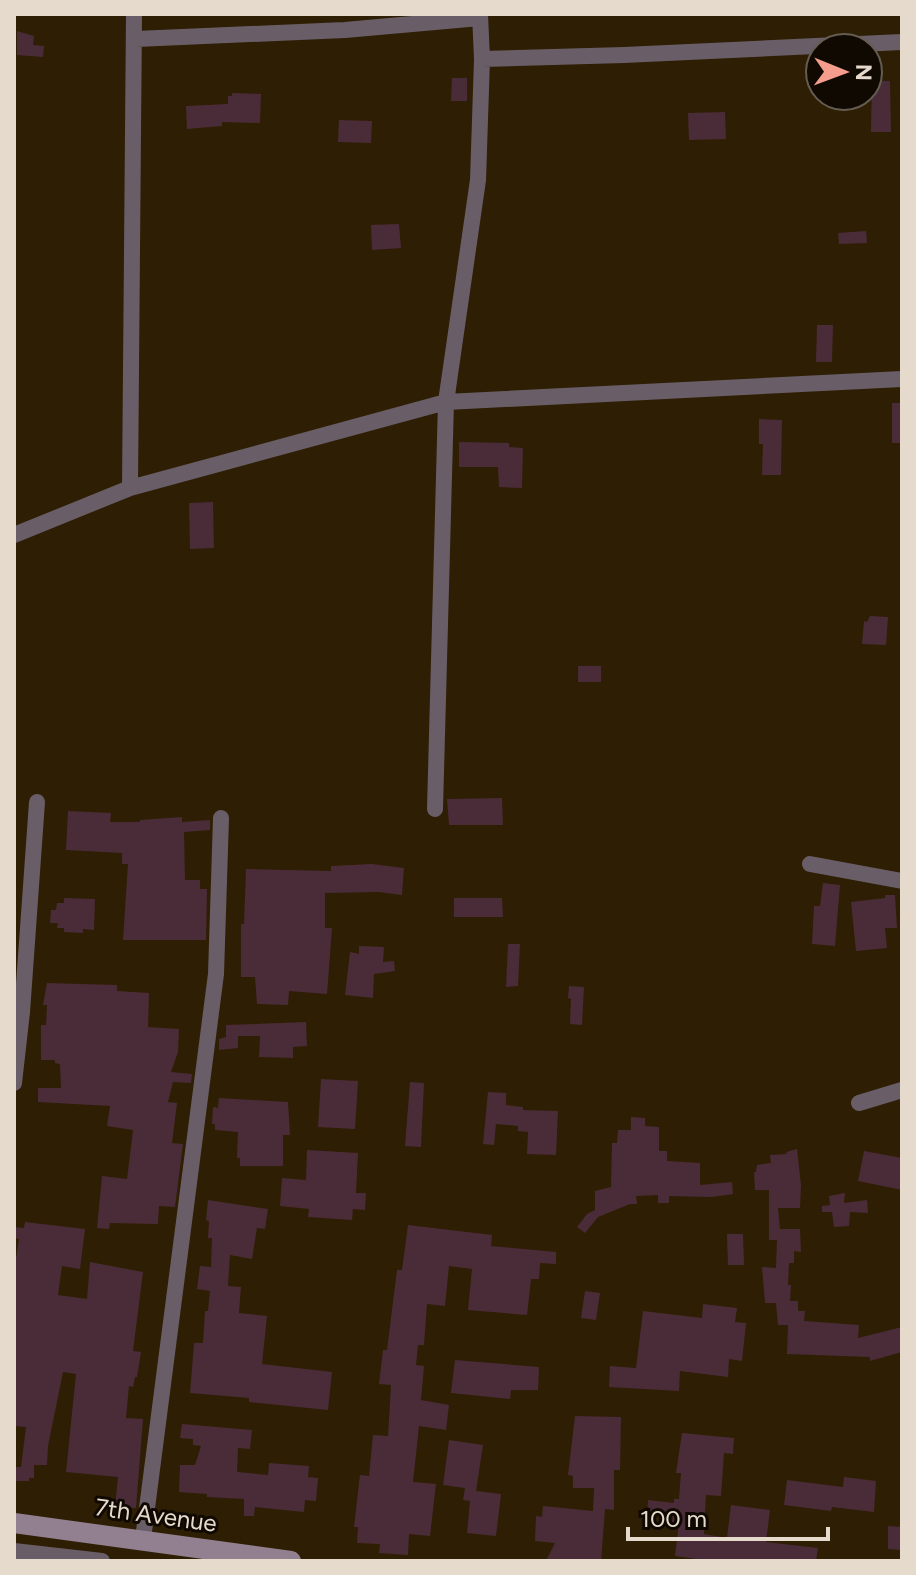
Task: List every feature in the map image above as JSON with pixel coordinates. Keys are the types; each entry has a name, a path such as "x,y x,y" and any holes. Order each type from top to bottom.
{"main road":[{"name":"7th Avenue","path":"14,1523 291,1561"}],"street":[{"path":"130,488 134,14"},
{"path":"136,39 345,30 480,16 482,59 478,180 446,402 435,809"},
{"path":"482,59 902,42"},
{"path":"14,535 130,488 446,402 902,379"},
{"path":"14,1083 37,802"},
{"path":"143,1539 216,974 221,818"},
{"path":"810,864 902,881"},
{"path":"859,1103 902,1090"},
{"path":"14,1551 102,1561"}],"building":[{"path":"17,31 34,36 33,45 44,46 43,57 17,55"},
{"path":"452,78 467,78 467,101 451,101"},
{"path":"884,81 890,81 891,132 871,132 871,112 884,112"},
{"path":"232,93 261,94 260,123 222,122 222,126 187,129 186,106 228,104 228,96"},
{"path":"725,112 726,139 689,140 688,113"},
{"path":"339,120 372,121 371,143 338,142"},
{"path":"399,224 401,248 372,250 371,225"},
{"path":"866,231 867,243 839,244 838,233"},
{"path":"817,325 833,325 832,362 816,362"},
{"path":"892,403 902,403 902,443 892,443"},
{"path":"759,419 782,420 781,475 762,475 763,444 759,444"},
{"path":"459,442 509,443 509,447 523,448 522,488 499,487 498,467 459,467"},
{"path":"213,502 214,548 190,549 189,503"},
{"path":"870,616 888,617 886,645 862,644 864,621 867,622"},
{"path":"578,666 601,666 601,682 578,682"},
{"path":"502,798 503,825 449,825 447,799"},
{"path":"68,811 111,813 110,822 182,817 182,822 210,820 210,830 184,832 185,880 200,880 200,889 207,889 206,940 123,940 128,864 122,864 122,853 66,850"},
{"path":"372,864 404,868 402,895 379,892 325,893 325,928 332,928 327,994 289,991 288,1005 257,1004 255,977 241,977 241,924 244,924 246,869 331,871 331,866"},
{"path":"823,883 840,885 835,946 812,944 814,906 820,906"},
{"path":"885,895 895,895 897,928 885,928 887,948 856,951 851,902 885,898"},
{"path":"64,898 95,899 94,930 64,932 64,928 57,928 58,923 50,923 51,910 56,910 57,903 64,903"},
{"path":"454,898 502,898 503,917 454,917"},
{"path":"508,944 520,944 518,986 506,987"},
{"path":"359,946 384,947 383,962 394,961 395,971 374,974 373,998 345,995 350,952 359,954"},
{"path":"47,983 117,985 117,991 149,993 148,1027 179,1029 178,1052 171,1072 192,1074 191,1083 173,1082 168,1102 177,1103 172,1143 183,1144 175,1207 159,1206 158,1224 110,1223 109,1229 97,1228 102,1176 127,1179 133,1130 107,1126 110,1106 38,1102 38,1088 61,1088 60,1064 55,1060 41,1060 41,1025 46,1025 47,1005 43,1005"},
{"path":"569,986 584,987 582,1025 570,1024"},
{"path":"306,1022 307,1046 293,1047 293,1058 259,1057 260,1036 238,1036 238,1048 219,1050 219,1039 226,1037 226,1025"},
{"path":"321,1079 358,1081 355,1129 318,1127"},
{"path":"410,1082 424,1083 421,1147 405,1146"},
{"path":"488,1092 506,1093 506,1105 523,1107 523,1110 558,1111 556,1155 527,1154 528,1132 518,1131 518,1126 496,1124 494,1145 483,1144"},
{"path":"219,1098 288,1102 290,1135 283,1135 283,1166 240,1166 240,1158 237,1158 238,1132 215,1130 215,1124 212,1124 213,1107 218,1108"},
{"path":"631,1117 645,1118 645,1126 659,1127 659,1151 667,1151 667,1161 700,1163 700,1185 732,1182 733,1194 669,1196 669,1203 658,1203 658,1195 636,1196 637,1204 598,1217 585,1233 577,1227 587,1214 595,1210 595,1191 611,1187 612,1143 617,1143 618,1130 631,1130"},
{"path":"797,1149 800,1208 778,1208 780,1229 800,1229 801,1252 794,1251 794,1263 789,1263 790,1301 798,1301 798,1311 805,1311 804,1321 859,1325 858,1338 902,1327 902,1352 870,1361 870,1357 787,1354 788,1325 778,1325 776,1303 765,1303 762,1267 776,1268 777,1240 769,1240 769,1190 755,1190 754,1172 757,1165 771,1163 770,1155 787,1154"},
{"path":"307,1150 358,1153 356,1193 366,1193 365,1210 353,1209 352,1220 308,1217 309,1209 280,1206 282,1178 306,1180"},
{"path":"864,1151 902,1158 902,1190 858,1181"},
{"path":"845,1193 844,1203 867,1200 868,1213 850,1212 849,1226 834,1227 832,1212 822,1212 822,1206 830,1205 829,1196"},
{"path":"208,1200 268,1209 265,1229 257,1228 252,1259 230,1255 228,1286 241,1287 239,1313 267,1316 262,1364 332,1372 328,1410 190,1393 194,1343 203,1343 210,1291 197,1289 200,1266 211,1267 212,1238 208,1238 209,1221 206,1220"},
{"path":"25,1222 85,1229 80,1269 62,1266 58,1295 87,1299 90,1262 143,1272 133,1351 141,1352 137,1377 133,1387 129,1386 126,1418 143,1419 136,1508 115,1507 118,1477 66,1472 76,1374 63,1372 47,1465 34,1465 34,1478 29,1478 29,1481 14,1481 14,1467 21,1467 26,1427 14,1426 14,1271 19,1239 14,1238 14,1227 24,1228"},
{"path":"408,1225 492,1235 491,1246 556,1252 556,1264 540,1263 539,1279 531,1279 527,1315 468,1310 472,1269 449,1266 445,1306 427,1304 424,1345 418,1345 416,1365 424,1366 421,1400 449,1405 446,1430 419,1426 413,1482 436,1484 430,1536 409,1534 408,1555 379,1553 380,1544 357,1543 358,1527 354,1527 360,1475 369,1476 373,1435 388,1436 391,1385 379,1384 383,1350 387,1350 397,1270 402,1270"},
{"path":"727,1234 743,1234 744,1265 728,1265"},
{"path":"585,1291 600,1293 596,1320 581,1318"},
{"path":"703,1304 737,1308 735,1322 746,1323 742,1361 729,1359 728,1377 680,1371 679,1391 609,1387 610,1366 636,1368 643,1311 702,1318"},
{"path":"455,1360 539,1367 538,1390 511,1390 510,1399 451,1393"},
{"path":"575,1416 621,1417 620,1470 614,1470 614,1510 605,1509 601,1561 546,1561 555,1543 535,1541 536,1516 542,1517 543,1506 593,1511 594,1488 573,1488 573,1476 568,1475"},
{"path":"182,1424 252,1430 250,1449 238,1448 237,1472 268,1475 269,1463 309,1466 308,1477 318,1478 316,1501 305,1500 304,1512 255,1507 254,1516 244,1516 244,1499 179,1492 180,1465 195,1465 201,1446 193,1445 193,1439 180,1438"},
{"path":"682,1433 734,1438 733,1454 724,1453 721,1496 706,1495 704,1534 727,1538 731,1505 770,1510 766,1542 818,1548 816,1561 711,1561 675,1556 679,1523 672,1522 673,1515 647,1512 648,1500 674,1503 674,1499 679,1499 681,1473 676,1473"},
{"path":"449,1440 483,1445 476,1491 501,1494 496,1536 467,1533 470,1501 463,1500 465,1488 443,1485"},
{"path":"844,1477 876,1481 874,1512 784,1505 787,1480 843,1487"},
{"path":"888,1526 902,1527 902,1550 888,1549"}]}
